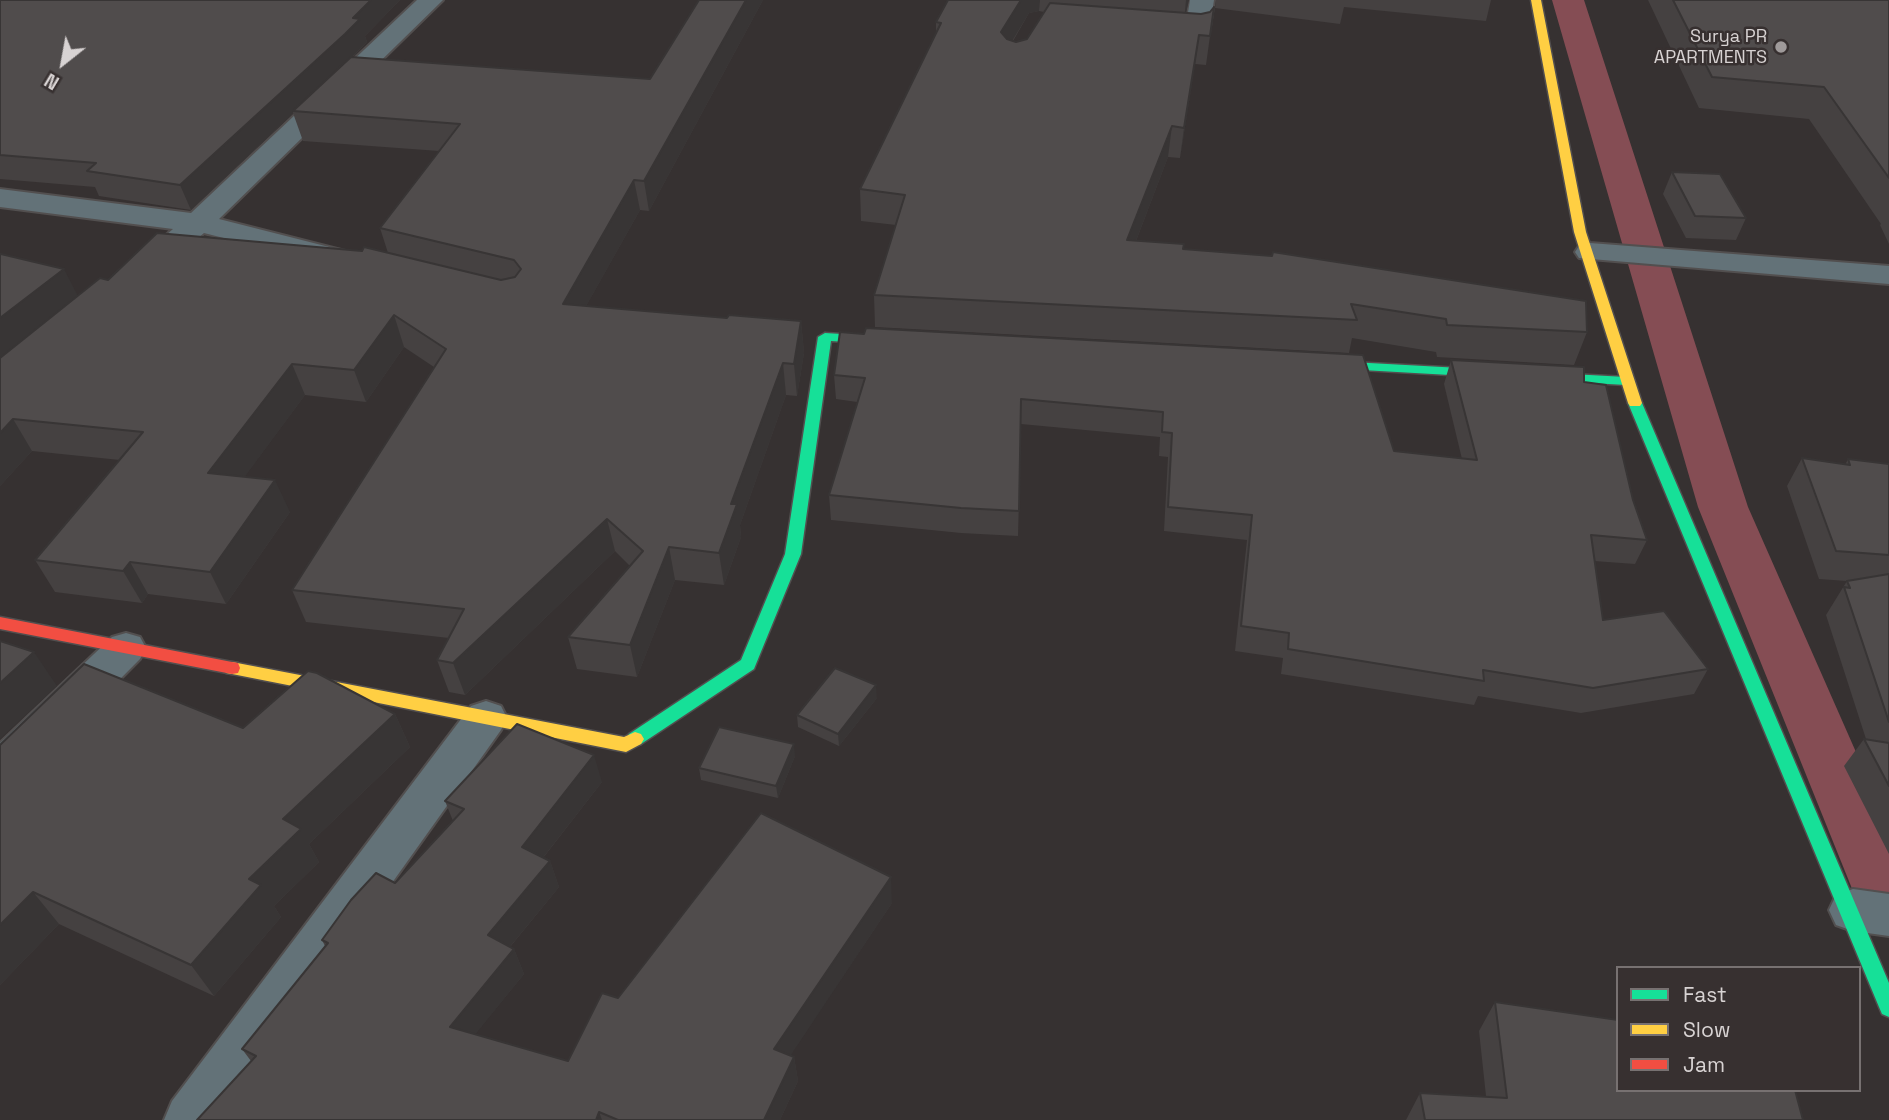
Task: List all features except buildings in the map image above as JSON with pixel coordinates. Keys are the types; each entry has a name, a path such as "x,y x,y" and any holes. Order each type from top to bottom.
{"street":[{"path":"125,282 198,223 431,0"},
{"path":"1144,29 1197,33 1202,0"},
{"path":"1536,0 1580,232 1626,381 1863,911 1889,1007"},
{"path":"0,198 198,223 360,263"},
{"path":"1588,252 1888,277"},
{"path":"0,623 626,745 748,664 793,554 825,337 908,341"},
{"path":"1295,363 1626,381"},
{"path":"0,771 126,648"},
{"path":"191,1120 486,718"}],"waterway":[{"path":"1568,0 1723,507 1889,901"}],"traffic: fast":[{"path":"635,739 748,664 793,554 825,337 891,341"},
{"path":"1314,364 1626,381"},
{"path":"1635,403 1889,1007"}],"traffic: slow":[{"path":"1536,0 1580,232 1635,403"},
{"path":"232,668 626,745 635,739"}],"traffic: jam":[{"path":"0,623 232,668"}],"place":[{"name":"Surya PR APARTMENTS","path":"1781,47"}]}
